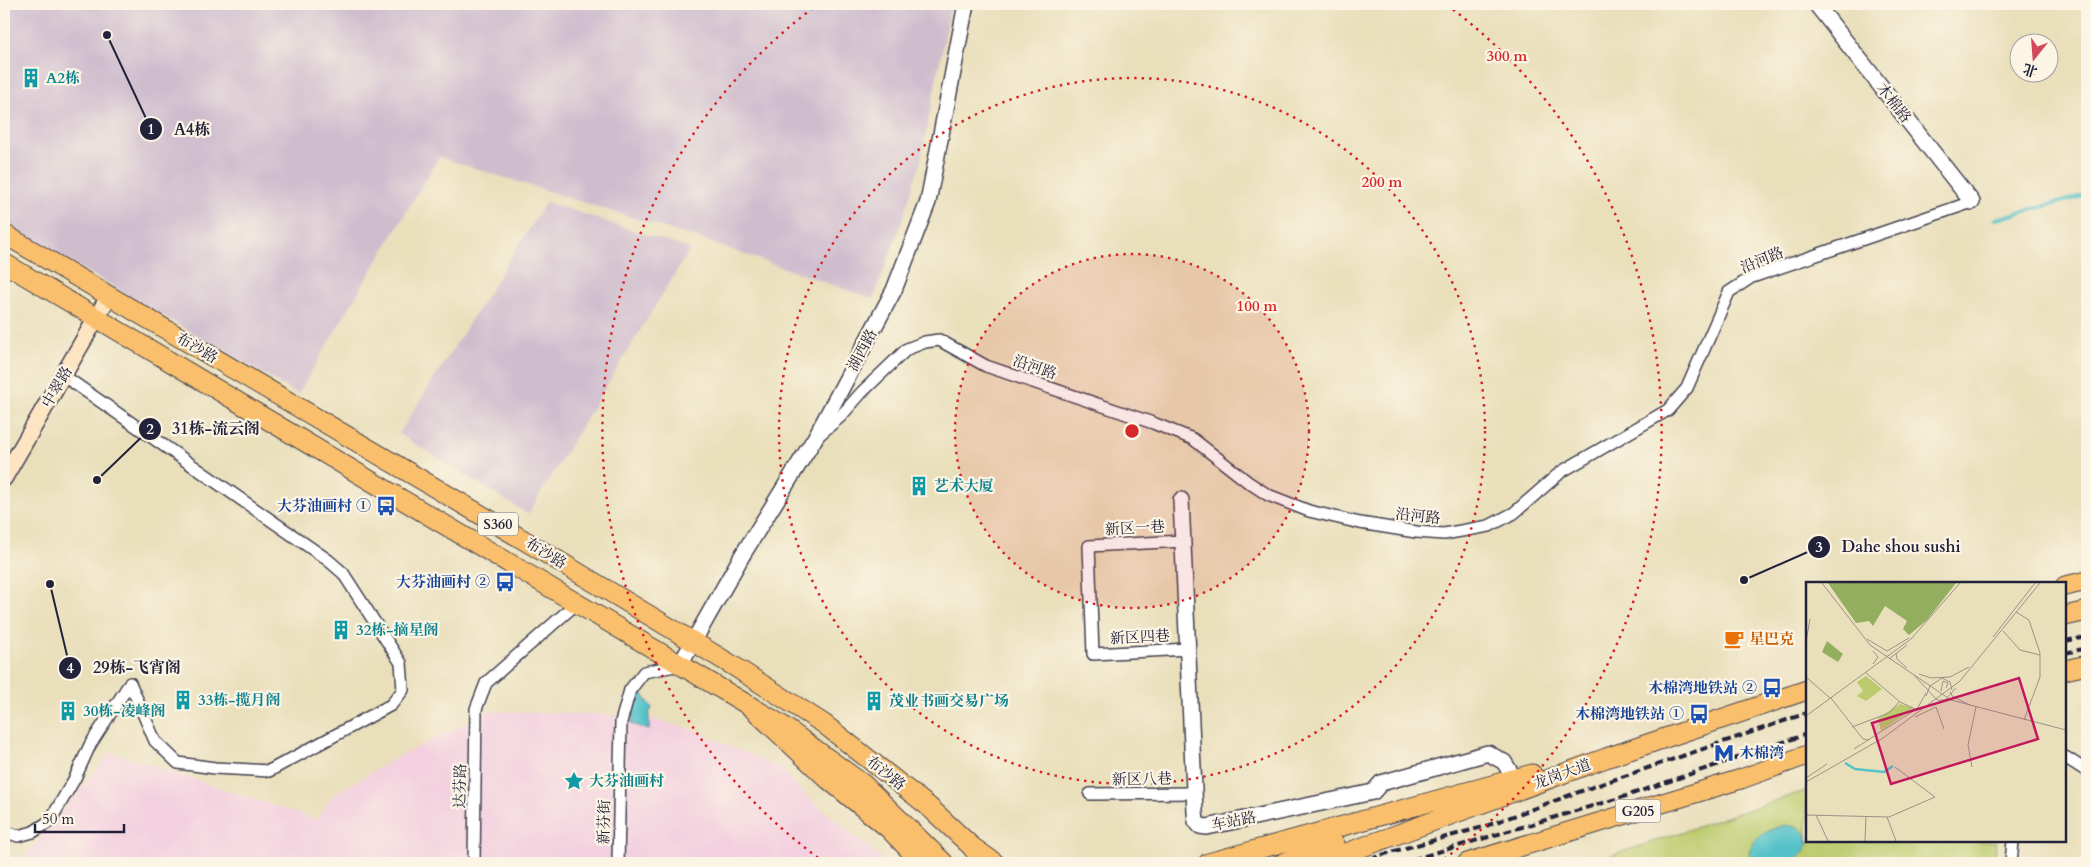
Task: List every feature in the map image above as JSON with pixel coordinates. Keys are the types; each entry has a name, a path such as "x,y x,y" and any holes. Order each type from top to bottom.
{"main road":[{"name":"布沙路","path":"4,234 694,641 824,724 928,806 971,846 984,863"},
{"name":"布沙路","path":"4,263 577,603 750,708 780,724 863,784 944,863"},
{"name":"中翠路","path":"4,478 109,296"},
{"path":"2066,586 2087,580"},
{"path":"2066,616 2087,611"},
{"path":"2066,670 2087,665"},
{"name":"龙岗大道","path":"1319,863 1606,758 1806,690"},
{"path":"750,708 829,780 888,828 922,863"},
{"name":"G205","path":"1467,863 1497,858 1741,779 1806,755"},
{"path":"1208,863 1514,778 1606,758"},
{"path":"1283,863 1514,778"},
{"path":"971,846 995,863"}],"street":[{"name":"湖西路","path":"680,665 743,554 815,438 894,290 928,202 966,4"},
{"name":"木棉路","path":"1816,4 1972,202"},
{"name":"沿河路","path":"815,438 840,417 862,392 907,349 925,342 939,340 986,366 1153,423 1193,439 1248,482 1268,495 1310,511 1360,523 1416,532 1444,534 1490,526 1514,513 1561,472 1668,410 1687,388 1729,292 1752,277 1972,202"},
{"path":"4,831 18,836 33,832 50,821 75,778 90,745 130,683 155,741 178,763 215,768 270,771 391,705 403,690 401,664 343,573 336,566 64,376"},
{"name":"车站路","path":"1181,500 1194,793 1196,822 1200,826 1207,827 1373,792 1381,783 1488,753 1504,762 1514,778"},
{"name":"新区一巷","path":"1093,654 1089,546 1183,541"},
{"name":"达芬路","path":"474,863 476,710 486,683 577,603"},
{"name":"新区四巷","path":"1093,654 1188,650"},
{"name":"新芬街","path":"618,863 621,722 630,690 644,672 680,665"},
{"path":"2066,758 2087,771"},
{"name":"新区八巷","path":"1090,794 1194,793"},
{"path":"2011,863 2013,842"}],"shaded area":[{"path":"4,4 951,4 920,164 901,224 873,299 703,240 439,157 298,394 4,223"},
{"path":"546,202 690,249 528,514 399,434"},
{"name":"大芬油画村","path":"490,711 638,716 691,729 782,769 802,792 887,863 31,863 26,855 111,752 317,820 333,795 392,760"}],"green space":[{"path":"1806,790 1806,842 1997,842 1994,863 1589,863"}],"water":[{"path":"639,688 652,708 649,714 649,730 631,724"},
{"path":"1785,825 1798,827 1806,834 1806,842 1808,842 1801,855 1788,862 1781,863 1756,863 1752,860 1749,852 1752,846 1759,837"}],"waterway":[{"path":"1996,219 2087,195"}],"railway":[{"path":"2066,641 2087,637"},
{"path":"2066,653 2087,648"},
{"path":"1359,863 1391,852 1483,827 1806,713"},
{"path":"1401,863 1626,796 1806,734"}],"place":[{"name":"A4栋","path":"107,35"},
{"name":"A2栋","path":"31,78"},
{"name":"31栋-流云阁","path":"97,480"},
{"name":"艺术大厦","path":"919,486"},
{"name":"大芬油画村 ①","path":"386,506"},
{"name":"Dahe shou sushi","path":"1744,580"},
{"name":"大芬油画村 ②","path":"505,582"},
{"name":"29栋-飞宵阁","path":"50,584"},
{"name":"32栋-摘星阁","path":"341,630"},
{"name":"星巴克","path":"1734,639"},
{"name":"木棉湾地铁站 ②","path":"1772,688"},
{"name":"33栋-揽月阁","path":"183,700"},
{"name":"茂业书画交易广场","path":"874,701"},
{"name":"30栋-凌峰阁","path":"68,711"},
{"name":"木棉湾地铁站 ①","path":"1699,714"},
{"name":"木棉湾","path":"1724,753"},
{"name":"大芬油画村","path":"574,781"}]}
